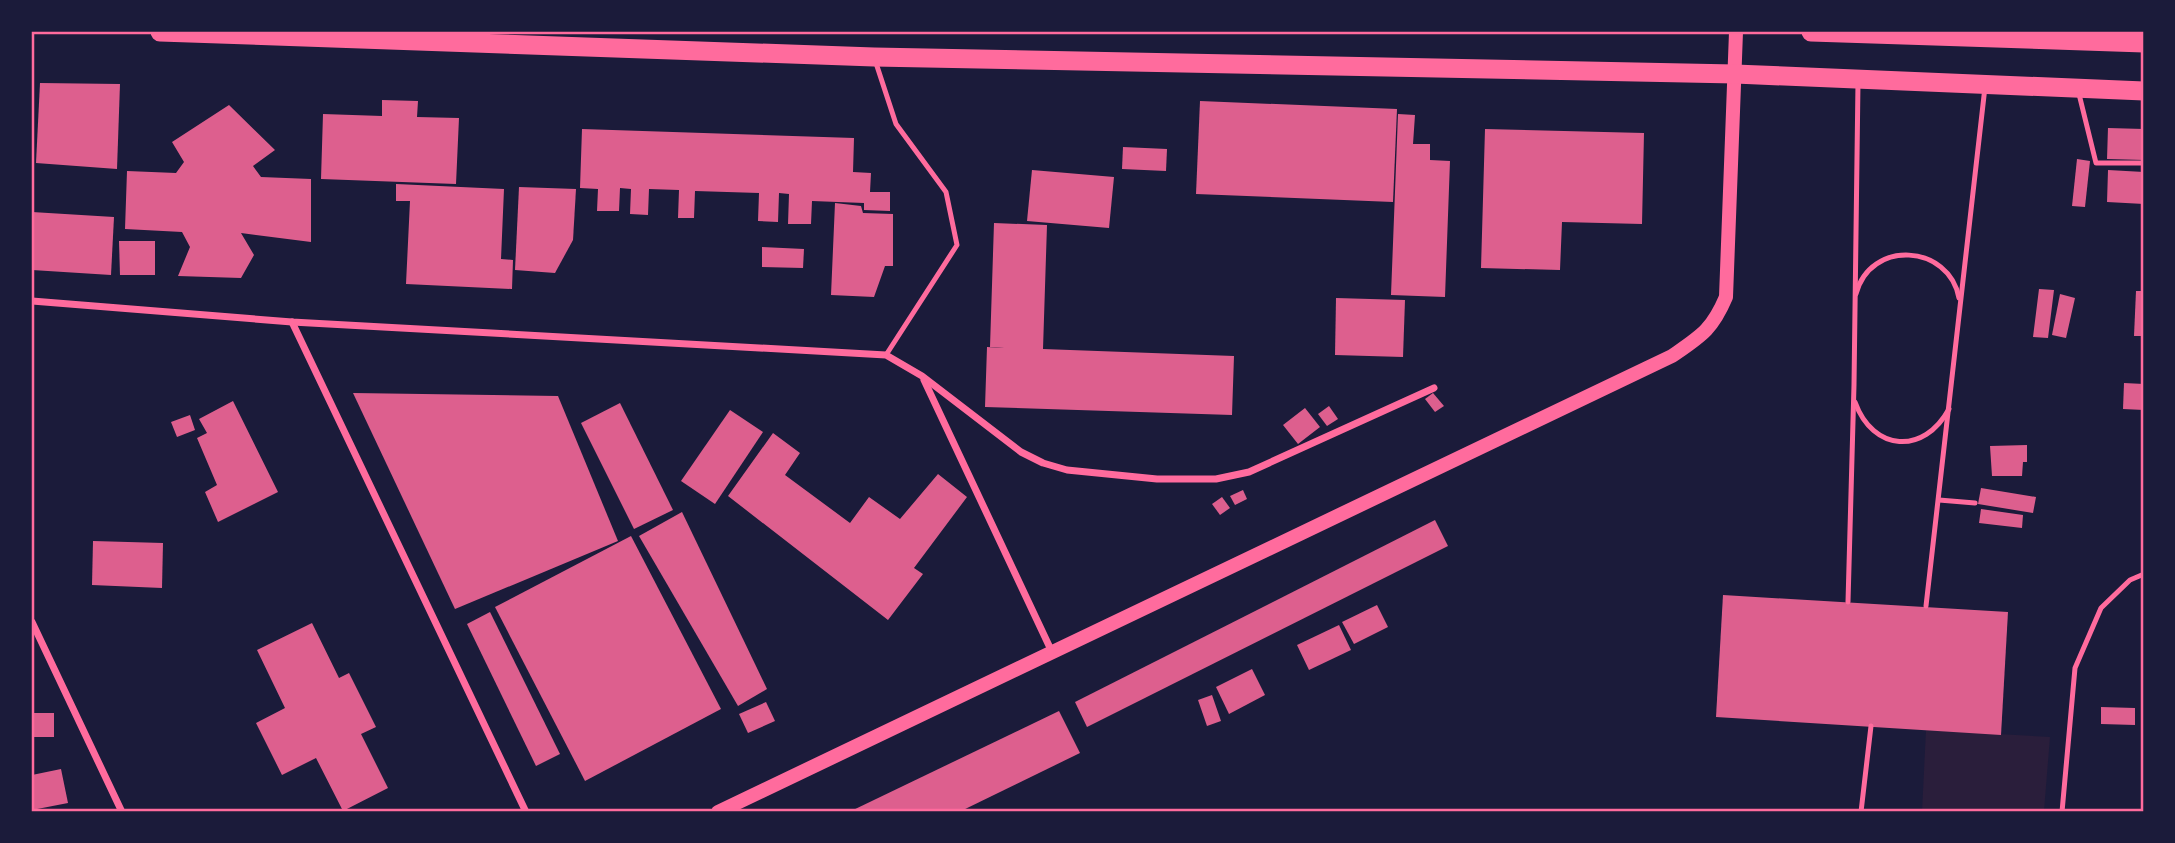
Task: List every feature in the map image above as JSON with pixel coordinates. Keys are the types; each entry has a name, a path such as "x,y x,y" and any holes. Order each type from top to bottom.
{"highway":[{"path":"160,32 874,57 1735,74 2144,91"},
{"path":"1811,32 2144,43"}],"main road":[{"path":"719,811 1672,356 1704,334 1717,318 1727,297 1736,32"}],"street":[{"path":"32,301 292,322 886,355 922,376 1021,452 1043,463 1067,470 1157,479 1216,479 1250,472 1434,388"},
{"path":"292,322 526,811"},
{"path":"922,376 1052,652"},
{"path":"32,622 122,811"}],"lane":[{"path":"874,57 896,124 946,192 957,244 886,355"},
{"path":"1848,602 1858,79"},
{"path":"1854,385 1855,404 1863,420 1875,433 1892,440 1910,441 1927,436 1941,424 1950,408 1985,83"},
{"path":"2078,87 2096,163 2144,163"},
{"path":"1854,306 1857,289 1865,274 1885,259 1910,254 1926,257 1941,266 1952,279 1959,295 1960,312"},
{"path":"1926,606 1952,390"},
{"path":"1939,500 1975,503"},
{"path":"2062,811 2075,668 2101,608 2130,580 2144,574"},
{"path":"1861,811 1871,726"}],"shaded area":[{"path":"1926,730 2050,737 2044,811 1922,812"}],"building":[{"path":"40,83 120,84 117,169 36,163"},
{"path":"382,100 418,101 417,117 459,118 456,184 321,179 323,114 382,116"},
{"path":"1200,101 1397,109 1393,202 1196,194"},
{"path":"229,105 275,150 253,166 261,177 311,179 311,242 241,233 254,255 241,278 178,276 190,247 182,232 125,229 127,171 176,173 184,162 172,142"},
{"path":"1398,114 1415,115 1413,144 1430,144 1430,160 1450,161 1445,297 1391,295"},
{"path":"2108,128 2144,129 2144,160 2107,159"},
{"path":"582,129 854,138 853,172 871,173 870,192 890,192 890,211 864,210 864,203 812,201 811,224 788,224 789,194 779,193 778,222 758,221 759,193 695,191 694,218 678,218 679,190 649,189 648,215 630,214 631,189 620,188 619,211 597,211 598,189 580,188"},
{"path":"1485,129 1644,133 1642,224 1562,222 1560,270 1481,268"},
{"path":"1123,147 1167,149 1166,171 1122,169"},
{"path":"2077,159 2090,161 2085,207 2072,206"},
{"path":"1032,170 1114,177 1109,228 1027,221"},
{"path":"2108,170 2144,172 2144,204 2107,202"},
{"path":"396,184 504,189 501,259 513,260 512,289 406,284 410,201 396,201"},
{"path":"519,187 576,189 573,240 555,273 515,270"},
{"path":"835,203 861,206 863,213 893,214 893,266 885,266 874,297 831,295"},
{"path":"32,212 114,217 111,275 32,270"},
{"path":"994,223 1047,225 1043,349 1234,356 1232,415 985,407 987,347 1004,348 990,347"},
{"path":"119,241 155,241 155,275 120,275"},
{"path":"762,247 804,249 803,268 762,267"},
{"path":"2039,289 2054,290 2048,338 2033,337"},
{"path":"2136,291 2144,291 2144,336 2134,336"},
{"path":"2060,294 2075,298 2066,338 2052,335"},
{"path":"1336,298 1405,300 1403,357 1335,355"},
{"path":"2124,383 2144,384 2144,410 2123,409"},
{"path":"353,393 558,396 618,541 455,609"},
{"path":"1433,393 1444,406 1435,412 1425,399"},
{"path":"233,401 278,492 218,522 205,492 217,485 197,438 207,433 199,419"},
{"path":"620,403 673,510 634,529 581,423"},
{"path":"1329,406 1338,419 1327,426 1318,414"},
{"path":"1305,408 1320,427 1298,444 1283,425"},
{"path":"730,410 763,432 715,504 681,481"},
{"path":"190,415 195,430 177,437 171,422"},
{"path":"773,433 800,453 785,475 850,523 869,497 900,519 938,474 967,497 914,568 923,574 888,620 728,496"},
{"path":"2027,445 2027,462 2023,462 2022,476 1992,476 1990,446"},
{"path":"1981,488 2036,497 2033,513 1978,504"},
{"path":"1243,490 1247,499 1235,505 1230,496"},
{"path":"1222,497 1230,508 1220,515 1212,504"},
{"path":"1981,509 2023,515 2022,528 1979,523"},
{"path":"682,512 767,689 738,706 639,536"},
{"path":"1435,520 1448,546 1087,727 1075,702"},
{"path":"631,536 721,709 585,781 495,607"},
{"path":"93,541 163,543 162,588 92,585"},
{"path":"1723,595 2008,612 2001,735 1716,717"},
{"path":"1377,605 1388,627 1354,644 1342,622"},
{"path":"490,612 560,754 536,766 467,624"},
{"path":"312,623 339,678 349,673 376,727 361,734 388,788 343,811 316,758 282,775 256,723 285,708 257,650"},
{"path":"1339,625 1351,650 1309,670 1297,645"},
{"path":"1252,669 1265,695 1229,714 1216,687"},
{"path":"1212,695 1221,721 1207,726 1198,700"},
{"path":"766,702 775,721 748,733 739,714"},
{"path":"2101,707 2135,708 2135,725 2101,724"},
{"path":"1059,711 1080,753 959,812 849,812"},
{"path":"32,713 54,713 54,737 32,737"},
{"path":"61,769 68,803 32,810 32,775"}]}
